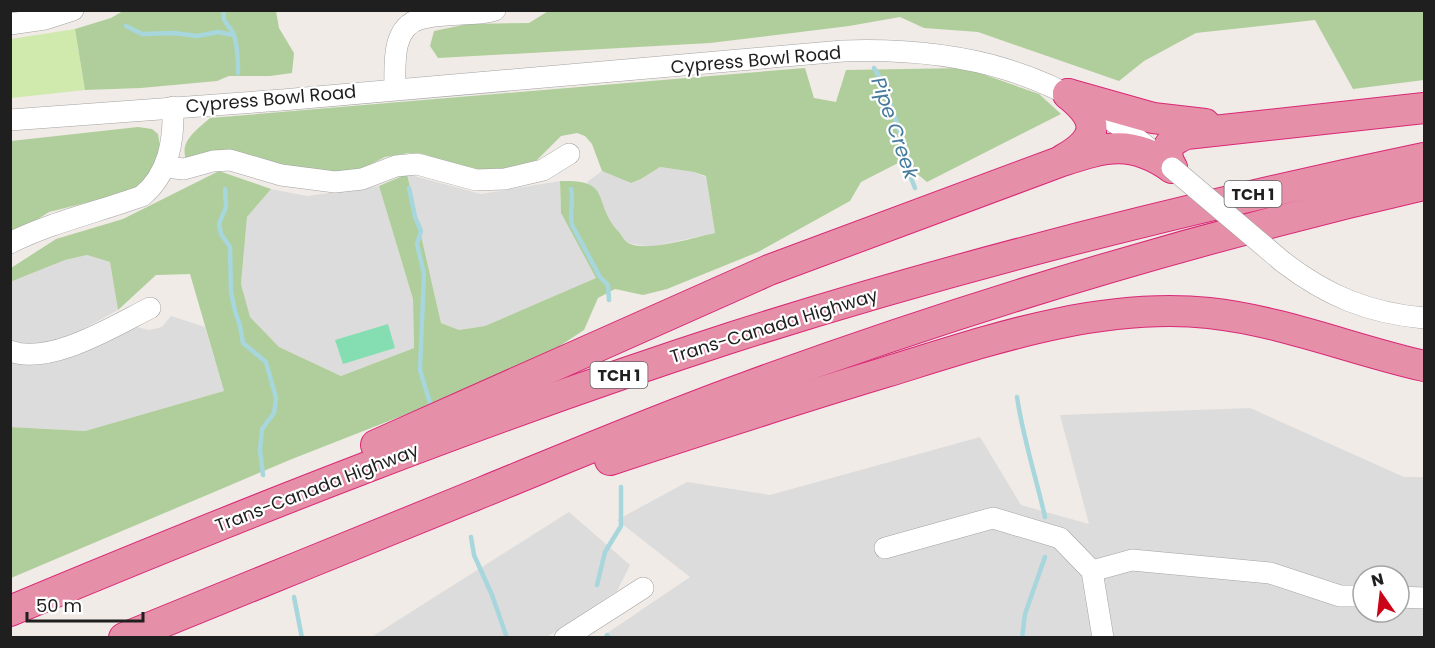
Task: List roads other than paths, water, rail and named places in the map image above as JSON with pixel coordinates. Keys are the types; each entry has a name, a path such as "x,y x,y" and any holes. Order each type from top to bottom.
{"highway":[{"path":"1068,94 1153,118 1194,124 1247,127"},
{"path":"1062,161 1083,145 1091,131 1092,122 1084,107 1068,94"},
{"path":"1172,168 1167,152 1168,146 1176,139 1198,131 1425,108"},
{"path":"88,579 293,480 726,288 841,242 1098,149 1124,148 1151,155 1172,168"},
{"name":"Trans-Canada Highway","path":"10,611 433,443 573,391 730,338 925,280 1165,215 1425,158"},
{"name":"TCH 1","path":"123,638 665,418 916,328 1163,251 1326,208 1425,185"},
{"path":"381,533 925,360 1023,332 1082,319 1149,312 1209,314 1283,327 1425,366"}],"street":[{"path":"10,24 45,19 73,10"},
{"path":"395,89 395,55 402,34 408,26 417,19 430,16 495,10"},
{"name":"Cypress Bowl Road","path":"10,120 282,100 874,50 966,58 1023,74 1068,94 1124,129 1283,262 1320,288 1371,309 1425,318"},
{"path":"10,243 37,230 142,196 152,187 165,167 173,129 173,107"},
{"path":"165,167 184,169 213,161 230,160 281,175 335,182 362,179 396,166 417,164 476,180 505,179 543,170 569,154"},
{"path":"10,351 23,355 51,353 73,345 150,308"},
{"path":"885,548 993,518 1060,538 1092,572 1103,638"},
{"path":"1092,572 1132,560 1155,562 1270,573 1340,596 1351,596"},
{"path":"565,638 643,588"}],"waterway":[{"name":"Pipe Creek","path":"224,10 225,21 233,33 238,73"},
{"name":"Pipe Creek","path":"126,26 142,34 174,33 197,36 218,32 233,35"},
{"name":"Pipe Creek","path":"874,68 884,85 905,145 907,168 915,188"},
{"path":"409,188 415,217 421,231 417,244 424,274 420,370 430,403"},
{"name":"Pipe Creek","path":"225,189 226,207 219,224 221,234 230,247 231,292 235,311 243,343 266,362 276,398 274,413 262,429 260,450 263,475"},
{"name":"Pipe Creek","path":"571,189 572,225 600,277 608,285 609,300"},
{"name":"Pipe Creek","path":"1017,397 1045,517"},
{"name":"Pipe Creek","path":"597,585 605,552 621,526 621,487"},
{"path":"471,537 474,555 492,595 507,638"},
{"name":"Pipe Creek","path":"1022,638 1025,614 1045,557"},
{"name":"Pipe Creek","path":"294,597 302,638"}]}
